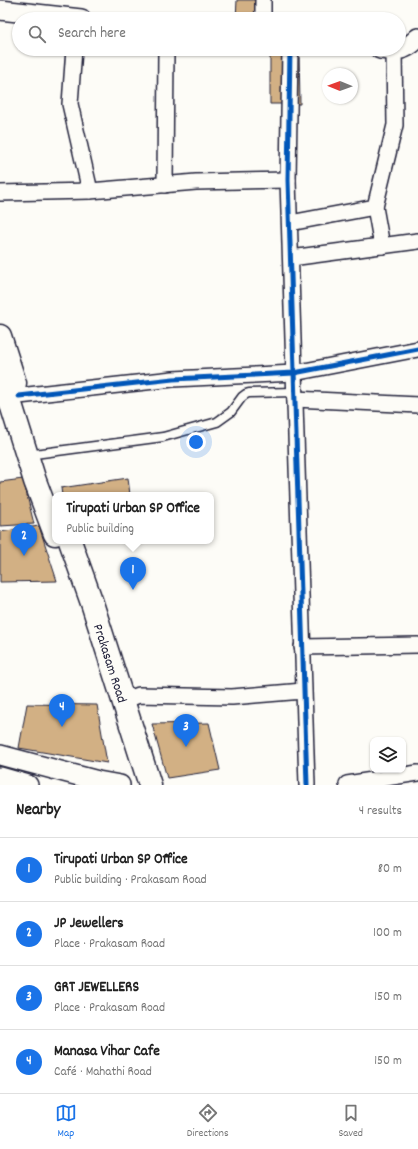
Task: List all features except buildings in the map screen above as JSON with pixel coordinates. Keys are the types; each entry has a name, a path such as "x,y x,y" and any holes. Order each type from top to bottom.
{"main road":[{"path":"0,336 19,396 33,454 35,481 52,526"},
{"path":"0,369 33,454 52,492"},
{"name":"Prakasam Road","path":"59,544 91,634 117,715 144,785"},
{"name":"Prakasam Road","path":"71,544 92,603 123,701 144,785"}],"street":[{"path":"263,0 263,12"},
{"path":"0,10 17,12"},
{"path":"406,47 409,47 418,38"},
{"path":"73,56 70,104 90,191"},
{"path":"164,185 166,56"},
{"path":"290,56 288,180 307,785"},
{"path":"382,246 375,207 395,125 388,56"},
{"path":"0,193 90,191 196,182 288,180"},
{"path":"290,223 375,207"},
{"path":"291,258 418,241"},
{"path":"19,396 173,379 294,372 418,349"},
{"path":"295,395 418,404"},
{"path":"302,647 418,645"},
{"path":"123,701 139,695 232,697 303,691"},
{"path":"0,755 98,781 120,785"},
{"path":"347,784 418,773"},
{"path":"0,777 28,785"}],"lane":[{"path":"33,454 163,437 217,422 231,412 242,397 249,392 295,395"}],"cycle path":[{"path":"290,56 288,180 307,785"},
{"path":"19,396 173,379 294,373 418,349"}],"place":[{"name":"JP Jewellers","path":"24,556"},
{"name":"Tirupati Urban SP Office","path":"133,590"},
{"name":"Manasa Vihar Cafe","path":"62,727"},
{"name":"GRT JEWELLERS","path":"186,747"}]}
